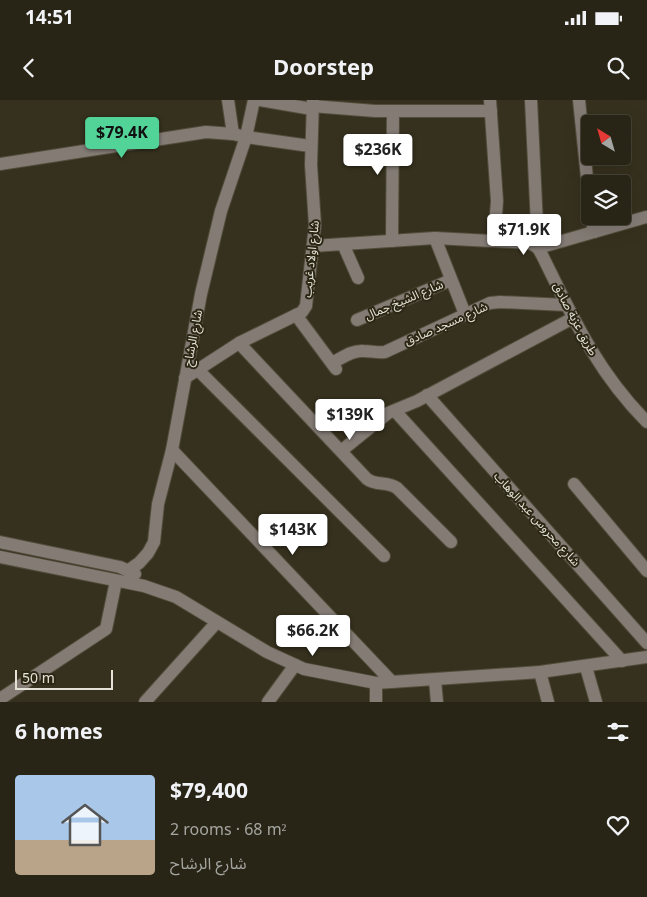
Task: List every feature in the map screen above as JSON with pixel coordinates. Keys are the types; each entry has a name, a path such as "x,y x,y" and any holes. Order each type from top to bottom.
{"street":[{"path":"228,100 233,134"},
{"name":"شارع الرشاح","path":"129,570 144,558 154,542 159,497 172,450 211,252 221,211 246,137 254,100"},
{"path":"260,100 312,105 375,105 392,111 437,106 490,106 497,201 494,241"},
{"path":"531,100 537,225 534,246"},
{"path":"580,100 587,175"},
{"name":"شارع اولاد غريب","path":"186,378 238,343 302,312 306,306 315,225 310,146 312,105"},
{"path":"392,111 392,241"},
{"path":"0,164 206,132 233,134 310,146"},
{"path":"313,246 435,238 494,241 534,246 646,217"},
{"path":"593,225 594,232"},
{"path":"435,238 465,314"},
{"path":"343,244 358,278"},
{"name":"طريق عزبة صادق","path":"534,246 603,371 647,422"},
{"name":"شارع الشيخ جمال","path":"357,320 451,280"},
{"name":"شارع مسجد صادق","path":"296,315 334,366 353,352 361,350 384,352 490,303 566,305"},
{"path":"341,451 376,422 395,410 573,318"},
{"path":"238,343 371,482 390,484 397,488 451,542"},
{"path":"198,370 384,556"},
{"name":"شارع محروس عبد الوهاب","path":"427,395 647,643"},
{"path":"395,410 622,661"},
{"path":"172,450 392,682"},
{"path":"574,484 647,571"},
{"path":"0,542 120,567 129,570 138,577 144,586"},
{"path":"0,557 144,586 176,597 267,652 304,669 376,683 540,672 647,657"},
{"path":"0,699 106,629 116,581"},
{"path":"145,702 217,622"},
{"path":"268,702 295,665"},
{"path":"586,667 596,702"},
{"path":"540,672 548,702"},
{"path":"435,680 437,702"},
{"path":"376,683 376,702"}]}
